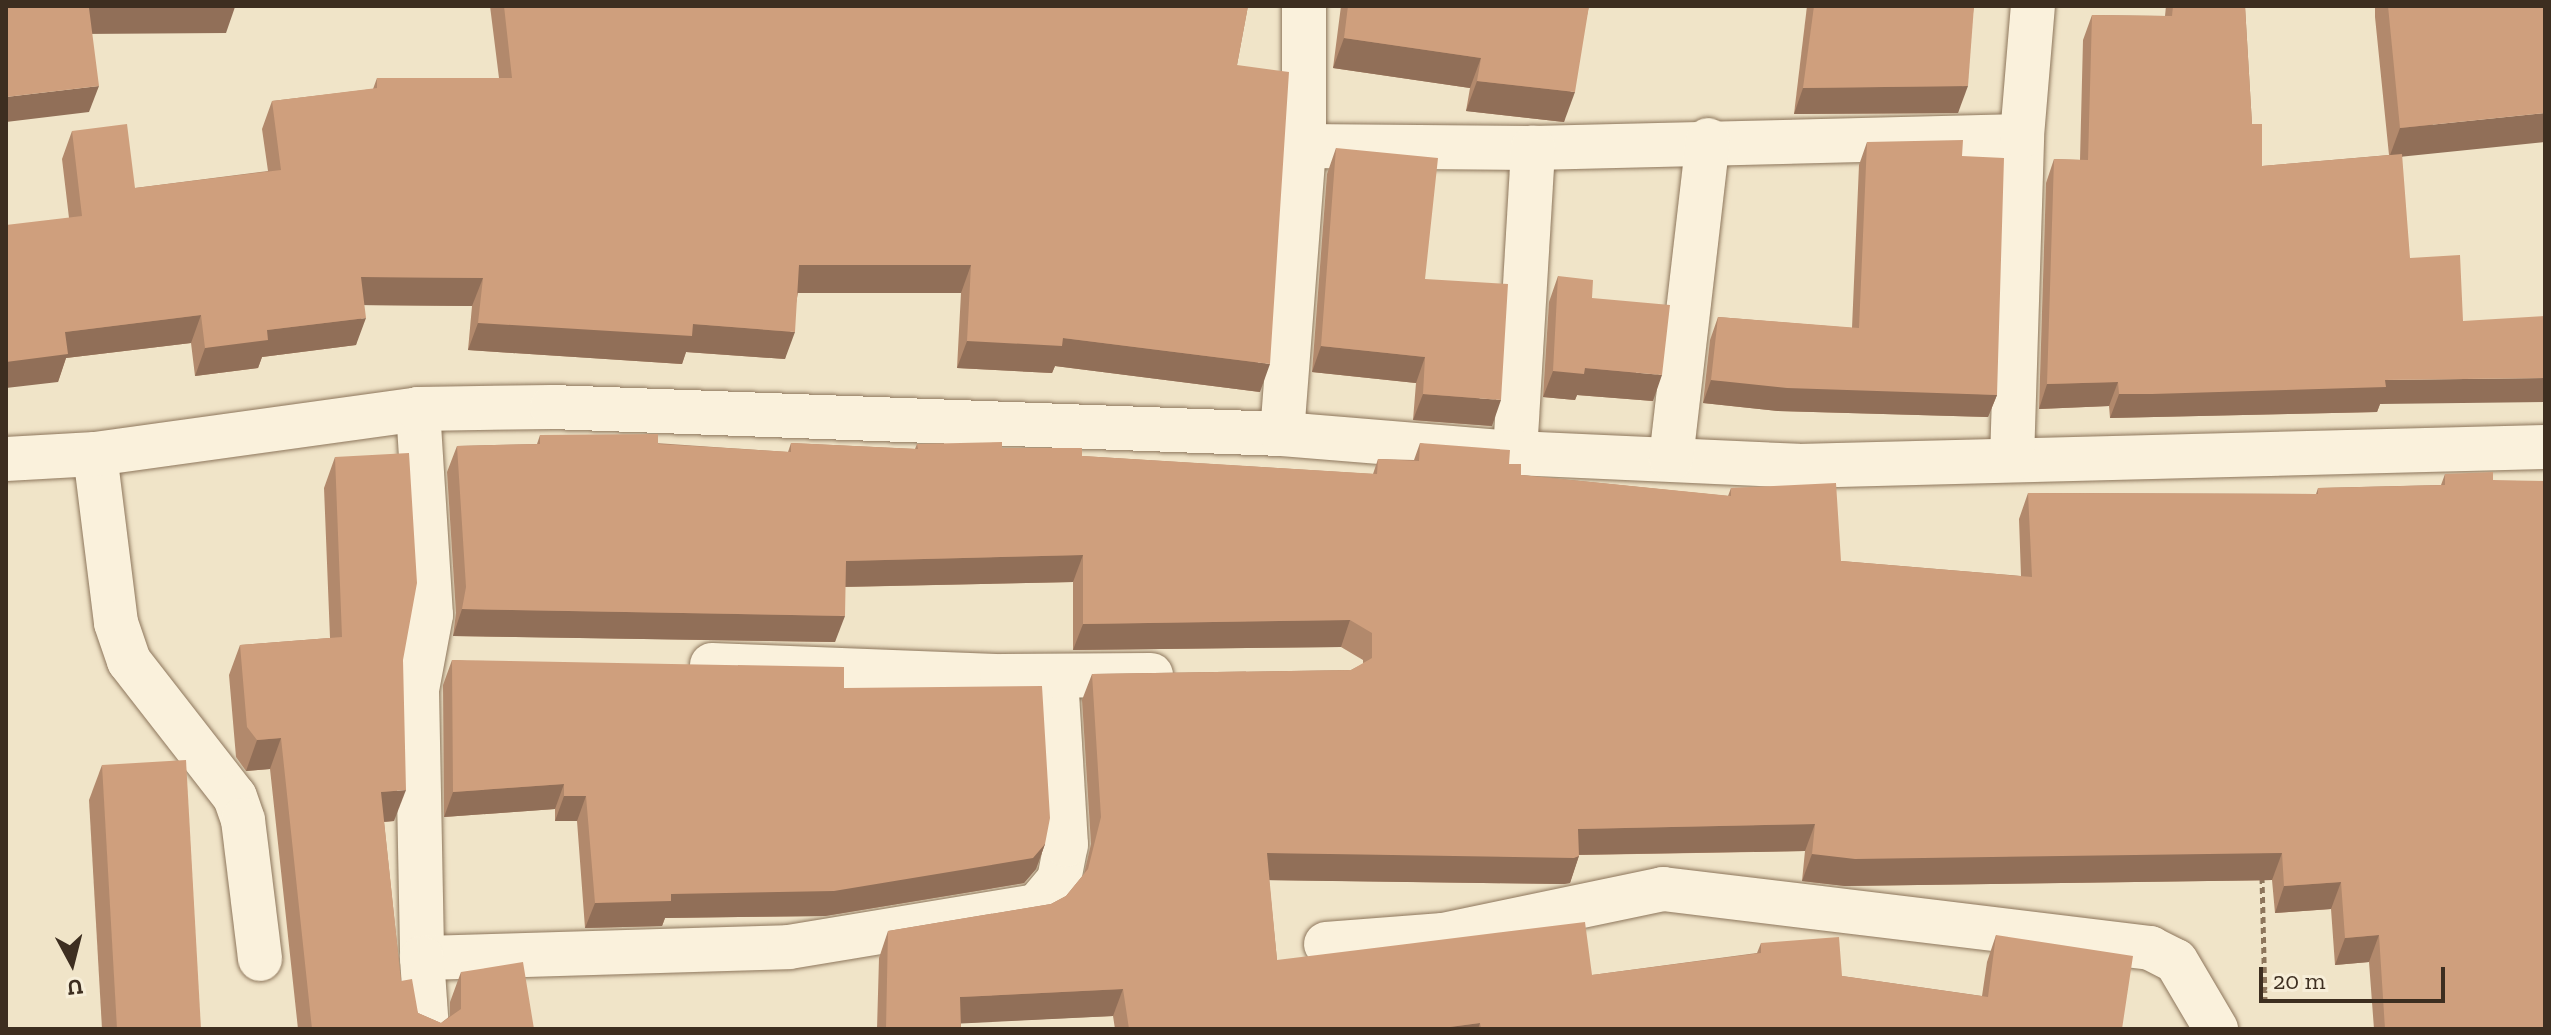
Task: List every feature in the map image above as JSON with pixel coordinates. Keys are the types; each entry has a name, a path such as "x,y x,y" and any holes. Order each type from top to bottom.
{"street":[{"path":"1282,434 1304,146 1304,6"},
{"path":"2012,460 2022,136 2033,6"},
{"path":"1304,146 1533,148 1708,140 2022,136"},
{"path":"1671,459 1708,140"},
{"path":"1515,453 1533,148"},
{"path":"6,459 95,454 418,409 725,410 1282,434 1515,453 1798,466 2545,447"},
{"path":"418,409 431,615 417,690 422,958 427,1029"},
{"path":"95,454 116,623 129,661 235,797 243,820 260,959"},
{"path":"422,660 470,661"},
{"path":"675,664 1056,676 1199,674"},
{"path":"422,958 789,947 1037,906 1059,880 1066,845 1056,676"},
{"path":"1326,944 1443,935 1663,889 2150,948 2176,961 2216,1029"}],"path":[{"path":"2262,874 2266,1013"}],"building":[{"path":"6,6 235,7 89,8 99,86 6,97"},
{"path":"504,6 1248,6 1237,65 1289,72 1270,364 1063,338 1062,346 967,341 971,265 799,265 795,332 693,324 692,336 478,323 483,278 361,277 366,318 267,330 268,340 205,348 201,315 65,332 68,354 6,362 6,225 82,216 72,131 127,124 135,188 281,170 272,101 377,88 377,78 512,78"},
{"path":"1348,6 1589,6 1575,92 1477,81 1481,58 1344,38"},
{"path":"1814,6 1974,6 1968,86 1803,88"},
{"path":"2173,6 2245,6 2252,124 2262,124 2262,166 2402,154 2410,258 2460,255 2463,321 2545,316 2545,378 2385,380 2386,387 2152,394 2119,394 2118,382 2047,384 2054,159 2088,160 2092,15 2172,16"},
{"path":"2388,6 2545,6 2545,113 2400,128"},
{"path":"1963,140 1962,156 2004,158 1997,395 1787,388 1711,380 1718,317 1859,328 1867,142"},
{"path":"1336,148 1438,158 1425,279 1508,284 1501,400 1423,394 1425,357 1321,346"},
{"path":"1558,276 1593,280 1592,298 1670,305 1662,375 1585,368 1584,374 1553,371"},
{"path":"658,434 658,444 791,452 791,443 918,449 917,444 1002,442 1002,448 1082,448 1082,456 1377,474 1378,459 1419,461 1420,443 1510,450 1509,464 1521,464 1521,475 1731,496 1731,488 1836,483 1841,561 2032,577 2028,493 2318,494 2318,488 2445,485 2445,474 2493,472 2493,480 2545,481 2545,1029 2385,1029 2379,935 2345,938 2341,882 2284,886 2282,853 1855,859 1812,854 1815,824 1578,829 1579,856 1574,858 1267,853 1277,960 1585,922 1592,975 1761,953 1761,943 1839,937 1842,976 1988,997 1996,935 2133,956 2122,1029 1481,1029 1480,1023 1435,1029 1129,1029 1123,989 960,997 961,1029 886,1029 888,931 1051,904 1066,896 1088,869 1101,817 1092,674 1351,670 1372,658 1372,633 1350,620 1083,624 1083,555 846,561 845,616 462,609 466,587 457,446 540,444 540,435"},
{"path":"409,453 417,583 403,660 406,790 381,792 401,981 412,979 418,1013 441,1023 461,1009 461,972 523,962 534,1029 312,1029 281,738 257,740 247,727 240,645 342,637 335,457"},
{"path":"452,660 844,667 844,688 1042,686 1050,818 1045,844 1033,858 834,891 671,894 671,901 595,903 586,796 564,796 564,784 453,792"},
{"path":"186,760 201,1029 117,1029 102,765"}]}
